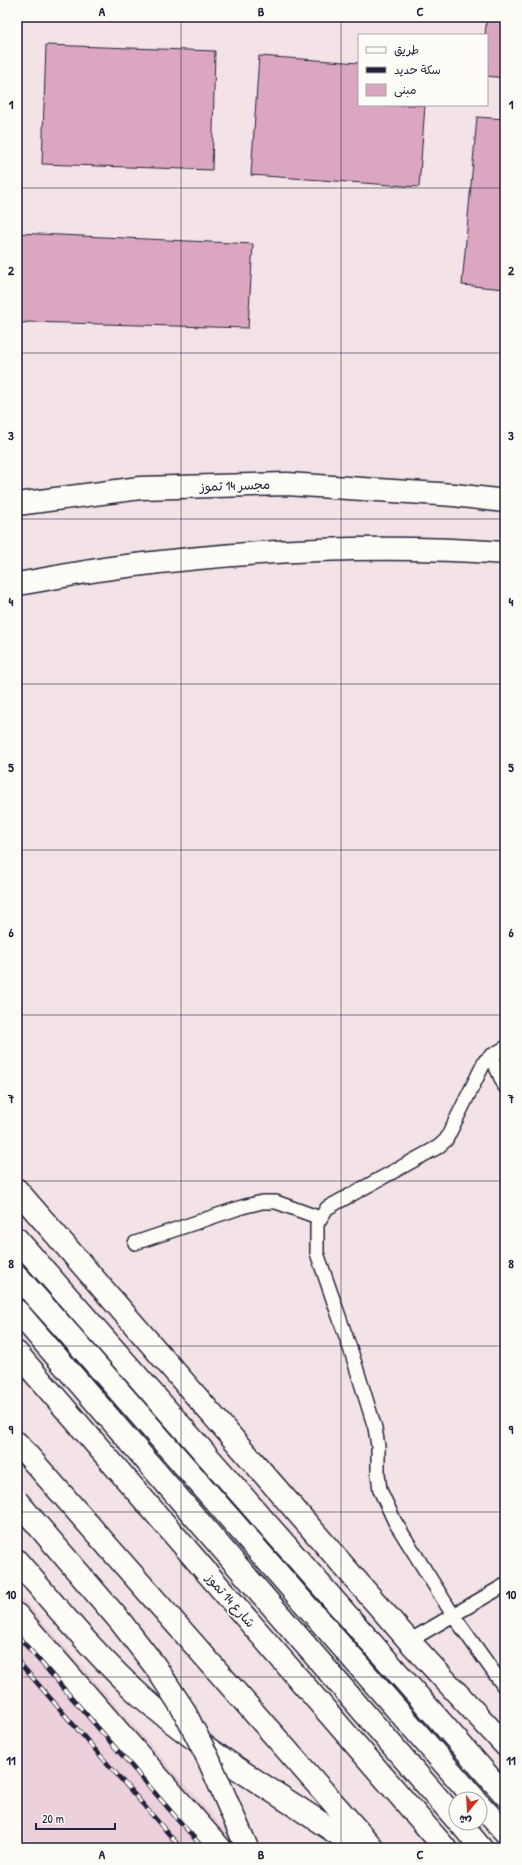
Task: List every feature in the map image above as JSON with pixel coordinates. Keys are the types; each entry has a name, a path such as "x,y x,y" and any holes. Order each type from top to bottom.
{"main road":[{"name":"مجسر 14 تموز","path":"17,504 140,488 287,484 454,495 505,501"},
{"path":"17,584 127,566 287,551 447,549 505,553"},
{"path":"17,1190 409,1641 505,1746"},
{"path":"17,1239 505,1795"},
{"path":"17,1276 468,1791"},
{"path":"17,1311 448,1810"},
{"name":"شارع 14 تموز","path":"17,1353 445,1848"},
{"path":"17,1442 373,1848"},
{"path":"17,1502 120,1621 155,1666 183,1709 208,1758 247,1848"},
{"path":"17,1561 92,1647 141,1697 188,1735 242,1772 310,1814 358,1848"},
{"path":"17,1615 220,1848"},
{"path":"488,1813 505,1832"},
{"path":"467,1831 481,1848"}],"lane":[{"path":"505,1048 491,1056 480,1068 446,1140 438,1147 327,1208 320,1218 317,1232 317,1253 352,1354 375,1428 378,1446 378,1474 380,1490 395,1522 453,1615 505,1688"},
{"path":"491,1056 505,1087"},
{"path":"135,1244 242,1207 262,1202 276,1202 320,1218"},
{"path":"409,1641 505,1585"}],"shaded area":[{"path":"17,1592 241,1848 17,1848"}],"building":[{"path":"487,17 505,17 505,78 488,76 488,34 485,34"},
{"path":"46,45 215,51 212,170 42,164"},
{"path":"259,56 358,63 358,106 425,106 419,187 251,175"},
{"path":"477,117 505,119 505,289 462,285"},
{"path":"17,233 253,244 248,328 29,322 17,324"}],"railway":[{"path":"17,1635 203,1848"},
{"path":"17,1660 181,1848"}]}
